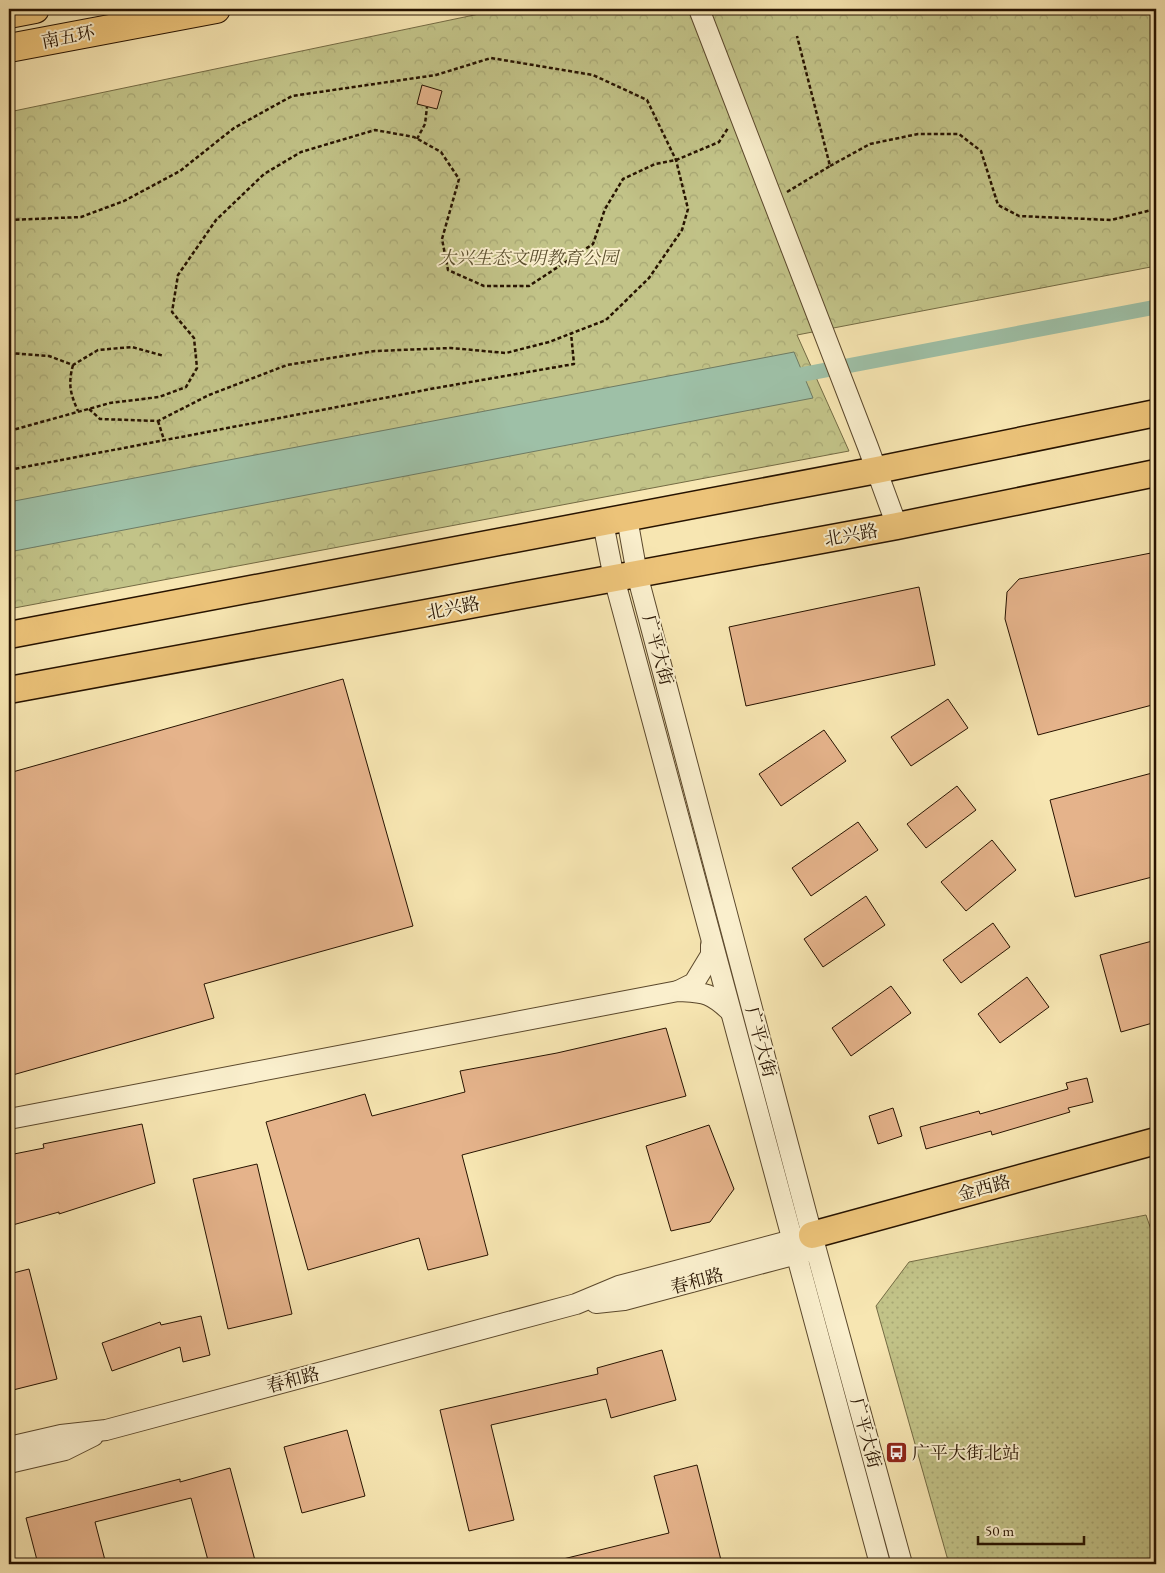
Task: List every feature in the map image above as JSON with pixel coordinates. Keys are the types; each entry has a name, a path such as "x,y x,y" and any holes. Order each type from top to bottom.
{"highway":[{"name":"南五环","path":"9,14 35,9"},
{"name":"南五环","path":"9,48 216,9"}],"main road":[{"path":"9,635 615,520 873,459 1156,413"},
{"name":"北兴路","path":"9,690 897,526 1156,473"},
{"name":"金西路","path":"804,1244 1156,1141"},
{"name":"金西路","path":"804,1244 1156,1158"}],"street":[{"path":"699,9 873,459 897,526"},
{"name":"广平大街","path":"615,520 626,576 711,942 729,1010 804,1244 902,1564"},
{"name":"广平大街","path":"626,576 804,1244 880,1564"},
{"path":"678,991 694,983 704,970 711,955 711,942"},
{"path":"9,1119 678,991 712,995 729,1010"},
{"name":"春和路","path":"9,1447 61,1435 106,1430 576,1304 624,1300 804,1244"},
{"path":"9,1463 65,1450 106,1430"}],"path":[{"path":"797,36 830,166"},
{"path":"9,220 81,217 124,201 180,171 234,128 292,96 436,76 491,58 593,75 647,100 676,160 688,209 682,230 649,278 606,320 549,342 506,353 451,348 375,351 287,365 210,395 158,421 100,419 88,408"},
{"path":"417,139 425,124 427,107"},
{"path":"9,430 110,402 159,397 186,387 197,368 194,338 172,312 178,275 216,220 264,174 301,152 375,130 417,139 441,152 459,179 442,239 448,270 484,286 529,286 593,244 605,209 623,179 655,164 676,160 719,142 738,112"},
{"path":"773,201 870,144 918,134 959,134 981,151 998,205 1019,216 1111,220 1156,209"},
{"path":"9,470 436,388 574,364 571,333"},
{"path":"78,411 72,398 69,380 73,365 98,350 132,347 164,356"},
{"path":"9,353 49,356 73,365"},
{"path":"158,421 164,440"}],"green space":[{"name":"大兴生态文明教育公园","path":"503,9 1156,9 1156,266 797,335 849,451 9,609 9,112"},
{"path":"1146,1215 1156,1244 1156,1564 949,1564 876,1306 909,1262"}],"shaded area":[{"path":"794,352 813,398 9,552 9,502"}],"building":[{"path":"422,85 442,91 437,109 417,104"},
{"path":"1156,552 1156,704 1038,735 1005,619 1007,592 1019,579"},
{"path":"919,587 935,665 746,706 729,627"},
{"path":"343,679 413,926 204,984 214,1018 9,1076 9,773"},
{"path":"948,699 968,728 911,766 891,737"},
{"path":"824,730 846,761 781,806 759,774"},
{"path":"1156,772 1156,876 1075,897 1050,800"},
{"path":"957,786 976,810 926,848 907,824"},
{"path":"858,822 878,850 811,896 792,868"},
{"path":"992,840 1016,870 966,911 941,882"},
{"path":"866,896 885,925 823,967 804,939"},
{"path":"993,923 1010,947 961,983 943,960"},
{"path":"1156,940 1156,1022 1121,1032 1100,955"},
{"path":"1027,977 1049,1007 1000,1043 978,1014"},
{"path":"891,986 911,1013 851,1056 832,1028"},
{"path":"666,1028 686,1096 462,1155 488,1255 428,1270 419,1238 308,1270 266,1122 365,1094 372,1116 465,1092 460,1071 557,1053"},
{"path":"1087,1078 1093,1102 1068,1108 1070,1112 992,1135 991,1131 926,1149 920,1127 979,1111 980,1114 1068,1089 1066,1083"},
{"path":"893,1108 902,1136 878,1144 869,1116"},
{"path":"142,1124 155,1183 59,1214 59,1212 9,1226 9,1155 44,1148 43,1144"},
{"path":"709,1125 734,1189 710,1222 671,1231 646,1146"},
{"path":"257,1164 292,1314 228,1329 193,1179"},
{"path":"29,1269 57,1379 9,1391 9,1274"},
{"path":"201,1316 210,1355 183,1362 180,1347 112,1371 102,1343 160,1322 161,1325"},
{"path":"662,1350 676,1400 611,1418 606,1399 491,1425 514,1520 469,1531 440,1410 598,1374 597,1368"},
{"path":"347,1430 365,1496 302,1513 284,1447"},
{"path":"697,1465 722,1564 560,1564 559,1560 669,1533 654,1476"},
{"path":"230,1468 256,1564 209,1564 191,1498 95,1522 106,1564 38,1564 26,1518 180,1479 180,1482"}],"waterway":[{"path":"784,378 1156,307"}],"place":[{"name":"广平大街北站","path":"896,1453"}]}
